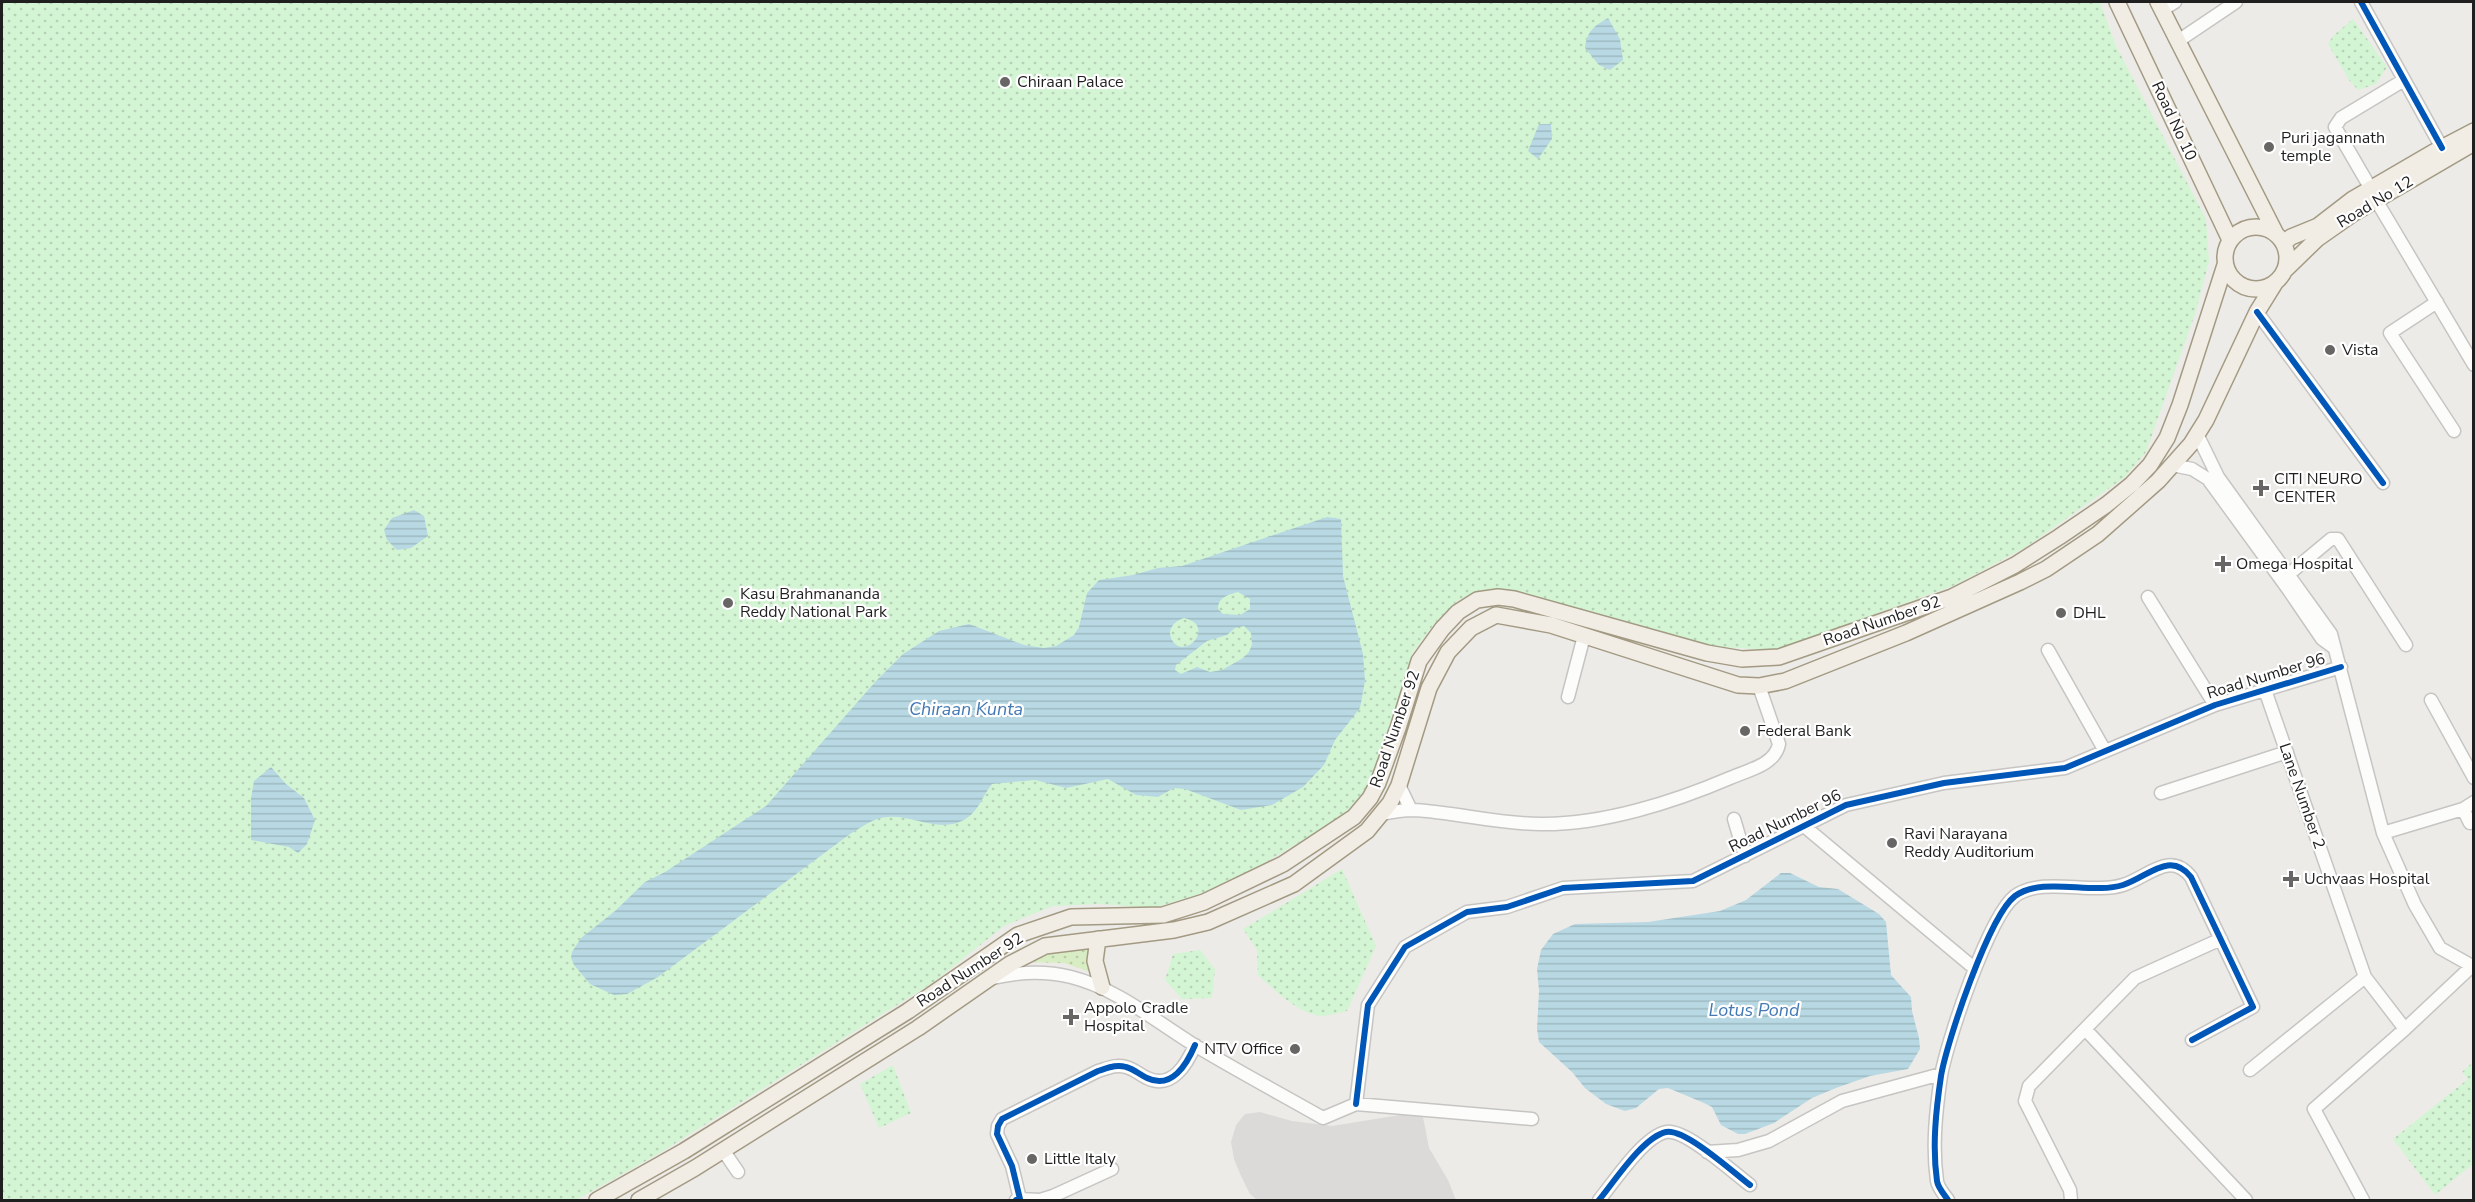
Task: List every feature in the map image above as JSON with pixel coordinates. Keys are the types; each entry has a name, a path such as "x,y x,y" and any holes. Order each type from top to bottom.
{"main road":[{"name":"Road No 10","path":"2118,2 2230,240"},
{"path":"2165,4 2178,41 2280,239 2287,257 2279,277 2255,289 2245,287 2236,282 2225,265 2224,256 2230,240 2247,228 2267,229 2280,239 2318,226 2374,194 2442,148 2474,131"},
{"name":"Road No 12","path":"2279,277 2318,239 2374,194 2474,143"},
{"name":"Road Number 92","path":"597,1200 688,1149 908,1011 1018,935 1071,918 1163,915 1204,902 1283,864 1354,817 1370,798 1378,783 1419,661 1458,612 1477,600 1498,597 1514,599 1707,653 1742,658 1779,657 1952,597 2015,566 2087,518 2132,484 2150,465 2167,438 2225,265"},
{"name":"Road Number 92","path":"639,1200 700,1165 918,1028 1010,964 1045,946 1174,930 1208,922 1294,884 1367,831 1381,814 1399,785 1429,688 1448,652 1472,628 1496,615 1551,625 1738,685 1758,686 1785,681 1906,633 2020,582 2054,564 2098,534 2158,481 2197,434 2257,312 2279,277"},
{"path":"2087,518 2098,534"},
{"path":"1900,615 1906,633"},
{"path":"1098,939 1095,961 1102,987"},
{"path":"688,1149 700,1165"}],"street":[{"path":"2178,41 2236,2"},
{"path":"2361,2 2442,148"},
{"path":"2404,80 2341,118 2335,127 2474,365"},
{"path":"2437,302 2390,333 2454,431"},
{"path":"2257,312 2383,483"},
{"path":"2197,434 2201,447 2218,477 2331,634 2383,833 2415,906 2440,948 2473,966 2314,1109 2363,1200"},
{"path":"2172,465 2192,470 2208,479 2322,639 2333,647"},
{"path":"2289,574 2331,538 2338,539 2406,645"},
{"path":"2148,597 2215,705"},
{"path":"1568,697 1584,636"},
{"path":"2048,650 2105,751"},
{"name":"Road Number 96","path":"1356,1104 1368,1005 1405,947 1467,912 1507,907 1563,888 1693,881 1846,805 1944,783 2065,768 2215,705 2341,667"},
{"path":"1381,814 1411,810 1549,824 1610,816 1655,805 1704,789 1767,762 1778,752 1779,744 1758,686"},
{"name":"Lane Number 2","path":"2265,690 2365,977 2405,1029"},
{"path":"2432,700 2474,778"},
{"path":"2161,793 2287,752"},
{"path":"1399,785 1411,810"},
{"path":"2383,833 2468,806 2470,823"},
{"path":"1734,819 1745,856"},
{"path":"1804,826 1974,968"},
{"path":"1948,1200 1938,1184 1934,1135 1941,1074 1974,968 2002,912 2015,896 2043,887 2108,888 2124,885 2168,864 2176,864 2185,869 2191,877 2253,1007 2192,1040"},
{"path":"2071,1200 2070,1190 2025,1101 2030,1086 2135,978 2221,939"},
{"path":"989,979 1015,973 1045,974 1069,976 1102,987 1195,1045 1323,1118 1356,1104 1532,1119"},
{"path":"2250,1070 2365,977"},
{"path":"2085,1029 2246,1200"},
{"path":"1112,1169 1053,1196 1040,1200 1018,1200 1012,1166 998,1134 998,1126 1002,1119 1098,1071 1111,1067 1128,1067 1149,1080 1167,1080 1177,1075 1188,1062 1195,1045"},
{"path":"1707,1152 1738,1150 1769,1141 1842,1101 1941,1074"},
{"path":"1599,1200 1646,1144 1656,1136 1673,1132 1686,1137 1750,1185"},
{"path":"723,1150 738,1172"}],"shaded area":[{"path":"1260,1112 1292,1121 1332,1126 1400,1115 1423,1117 1429,1148 1448,1180 1456,1200 1257,1200 1250,1194 1241,1176 1234,1159 1231,1142 1236,1125 1245,1114"}],"green space":[{"name":"Kasu Brahmananda Reddy National Park","path":"2,2 2100,2 2116,46 2206,219 2209,261 2196,311 2146,452 2125,477 2026,547 1955,585 1777,650 1717,647 1502,590 1480,590 1457,601 1435,623 1413,652 1374,774 1358,800 1337,820 1246,874 1203,893 1154,908 1099,904 1053,906 1004,926 934,982 658,1154 576,1200 2,1200"},
{"path":"2353,19 2387,67 2376,84 2358,90 2349,80 2328,44 2333,36"},
{"path":"1342,869 1376,946 1347,1011 1323,1016 1315,1015 1288,1001 1258,975 1257,950 1243,929"},
{"path":"1089,947 1090,972 1064,963 1025,962 1065,949"},
{"path":"1200,950 1215,969 1212,998 1182,999 1165,980 1173,954"},
{"path":"2473,1062 2473,1164 2435,1195 2393,1139 2468,1079 2462,1072"},
{"path":"893,1065 911,1113 879,1128 860,1084"}],"water":[{"path":"1608,18 1620,39 1623,60 1610,70 1599,65 1585,48 1587,37 1592,30"},
{"path":"1539,124 1551,124 1552,139 1538,159 1528,151"},
{"path":"414,510 424,516 428,536 411,548 397,550 387,540 384,530 392,518"},
{"name":"Chiraan Kunta","path":"1327,517 1341,519 1343,576 1363,654 1365,681 1360,708 1335,740 1324,765 1303,787 1272,805 1241,810 1185,789 1174,788 1158,797 1136,795 1108,779 1066,788 1035,780 992,784 975,811 957,823 937,825 888,817 868,823 658,977 627,994 614,995 590,984 574,965 571,958 572,952 581,938 615,911 645,882 665,872 766,806 876,681 903,654 939,631 969,624 1024,645 1044,648 1056,646 1074,635 1079,627 1087,593 1099,580 1133,575 1158,568 1182,566","holes":["1238,592 1250,599 1250,609 1240,615 1223,614 1218,609 1220,602 1224,597","1181,619 1193,622 1198,627 1195,640 1184,647 1178,646 1170,636 1172,626","1244,626 1251,633 1252,644 1249,652 1243,658 1222,670 1210,672 1197,667 1181,674 1175,670 1176,665 1207,641 1227,635 1235,628"]},
{"path":"271,767 286,784 304,798 315,820 307,844 298,853 289,847 251,840 251,798 254,781"},
{"name":"Lotus Pond","path":"1781,873 1790,873 1819,887 1838,889 1879,914 1886,922 1891,975 1911,997 1919,1038 1920,1049 1908,1069 1870,1076 1836,1088 1812,1098 1774,1123 1745,1134 1738,1134 1721,1125 1712,1107 1668,1088 1659,1089 1636,1108 1625,1111 1606,1104 1585,1088 1572,1072 1539,1042 1537,969 1541,950 1553,934 1575,924 1648,922 1720,911 1746,900"}],"cycle path":[{"path":"2361,2 2442,148"},
{"path":"2257,312 2383,483"},
{"path":"1356,1104 1368,1005 1405,947 1467,912 1507,907 1563,888 1693,881 1846,805 1944,783 2065,768 2215,705 2341,667"},
{"path":"1948,1200 1938,1184 1935,1155 1935,1128 1941,1076 1951,1036 1970,980 1993,928 2015,896 2039,887 2110,888 2123,885 2158,868 2175,866 2183,869 2191,877 2253,1007 2192,1040"},
{"path":"1016,1200 1020,1199 1012,1166 997,1134 1002,1119 1098,1071 1112,1067 1129,1068 1147,1078 1164,1081 1183,1067 1195,1045"},
{"path":"1599,1200 1639,1151 1648,1142 1666,1132 1685,1137 1697,1144 1750,1185"}],"place":[{"name":"Chiraan Palace","path":"1005,82"},
{"name":"Puri jagannath temple","path":"2269,147"},
{"name":"Vista","path":"2330,350"},
{"name":"CITI NEURO CENTER","path":"2261,488"},
{"name":"Omega Hospital","path":"2223,564"},
{"name":"Kasu Brahmananda Reddy National Park","path":"728,603"},
{"name":"DHL","path":"2061,613"},
{"name":"Federal Bank","path":"1745,731"},
{"name":"Ravi Narayana Reddy Auditorium","path":"1892,843"},
{"name":"Uchvaas Hospital","path":"2291,879"},
{"name":"Appolo Cradle Hospital","path":"1071,1017"},
{"name":"NTV Office","path":"1295,1049"},
{"name":"Little Italy","path":"1032,1159"}]}
